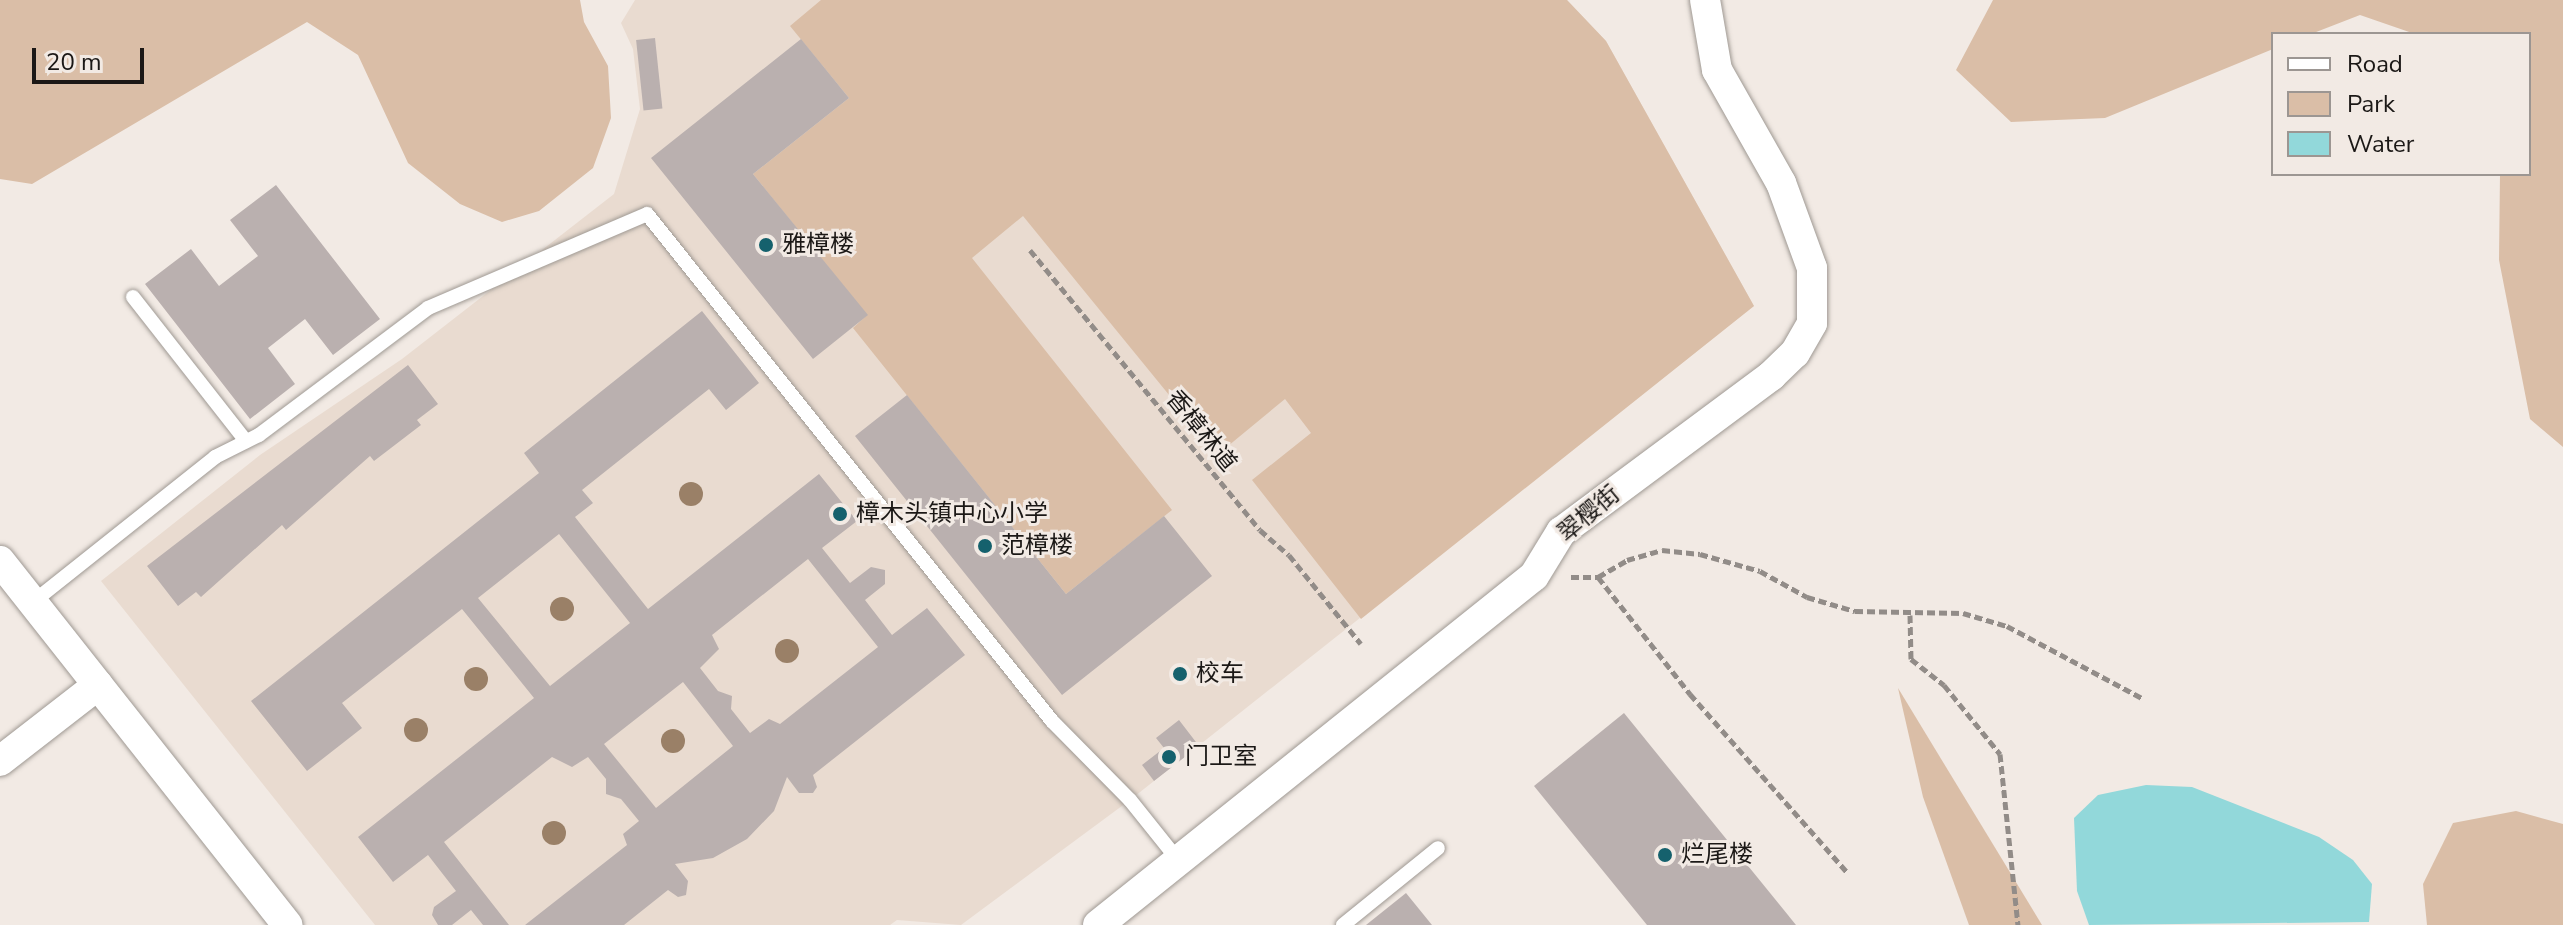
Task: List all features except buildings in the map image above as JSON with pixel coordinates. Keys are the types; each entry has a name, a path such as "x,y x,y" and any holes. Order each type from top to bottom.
{"street":[{"name":"翠樱街","path":"1098,925 1534,576 1561,532 1771,376 1795,353 1812,323 1812,268 1803,236 1781,183 1717,70 1705,0"},
{"path":"0,561 287,925"},
{"path":"0,761 98,685"}],"lane":[{"path":"33,602 215,457 246,441 428,308 647,214 1052,721 1130,800 1178,860"},
{"path":"133,297 246,441"},
{"path":"1343,925 1438,848"}],"path":[{"name":"香樟林道","path":"1030,250 1260,530 1289,555 1361,644"},
{"path":"1534,576 1598,577 1627,560 1662,550 1700,554 1760,571 1807,597 1855,611 1910,615 1963,613 2007,626 2144,699"},
{"path":"1598,577 1690,694 1847,872"},
{"path":"1910,615 1911,659 1944,685 2000,754 2018,925"}],"shaded area":[{"name":"樟木头镇中心小学","path":"635,0 1567,0 1606,41 1754,306 1130,800 961,925 897,920 890,925 375,925 101,581 260,455 402,359 614,194 640,109 633,49 621,23"}],"green space":[{"path":"0,0 580,0 584,22 608,66 611,118 593,168 539,211 502,222 460,204 408,163 358,55 307,22 32,184 0,179"},
{"path":"821,0 1567,0 1606,41 1754,306 1361,619 1252,480 1311,433 1285,399 1228,446 1215,430 1205,439 1023,216 972,258 1172,510 1066,594 853,328 867,315 753,174 849,98 790,26"},
{"path":"1993,0 2563,0 2563,447 2530,419 2499,260 2500,176 2531,176 2531,32 2409,32 2360,15 2316,32 2271,32 2271,50 2105,118 2011,122 1956,70"},
{"path":"1898,688 2042,925 1969,925 1923,797"},
{"path":"2516,811 2563,824 2563,925 2427,925 2423,884 2453,823"}],"water":[{"path":"2146,785 2192,787 2319,837 2353,860 2372,884 2369,922 2089,925 2077,891 2074,818 2098,795"}],"place":[{"name":"雅樟楼","path":"766,245"},
{"name":"樟木头镇中心小学","path":"840,514"},
{"name":"范樟楼","path":"985,546"},
{"name":"校车","path":"1180,674"},
{"name":"门卫室","path":"1169,757"},
{"name":"烂尾楼","path":"1665,855"}]}
